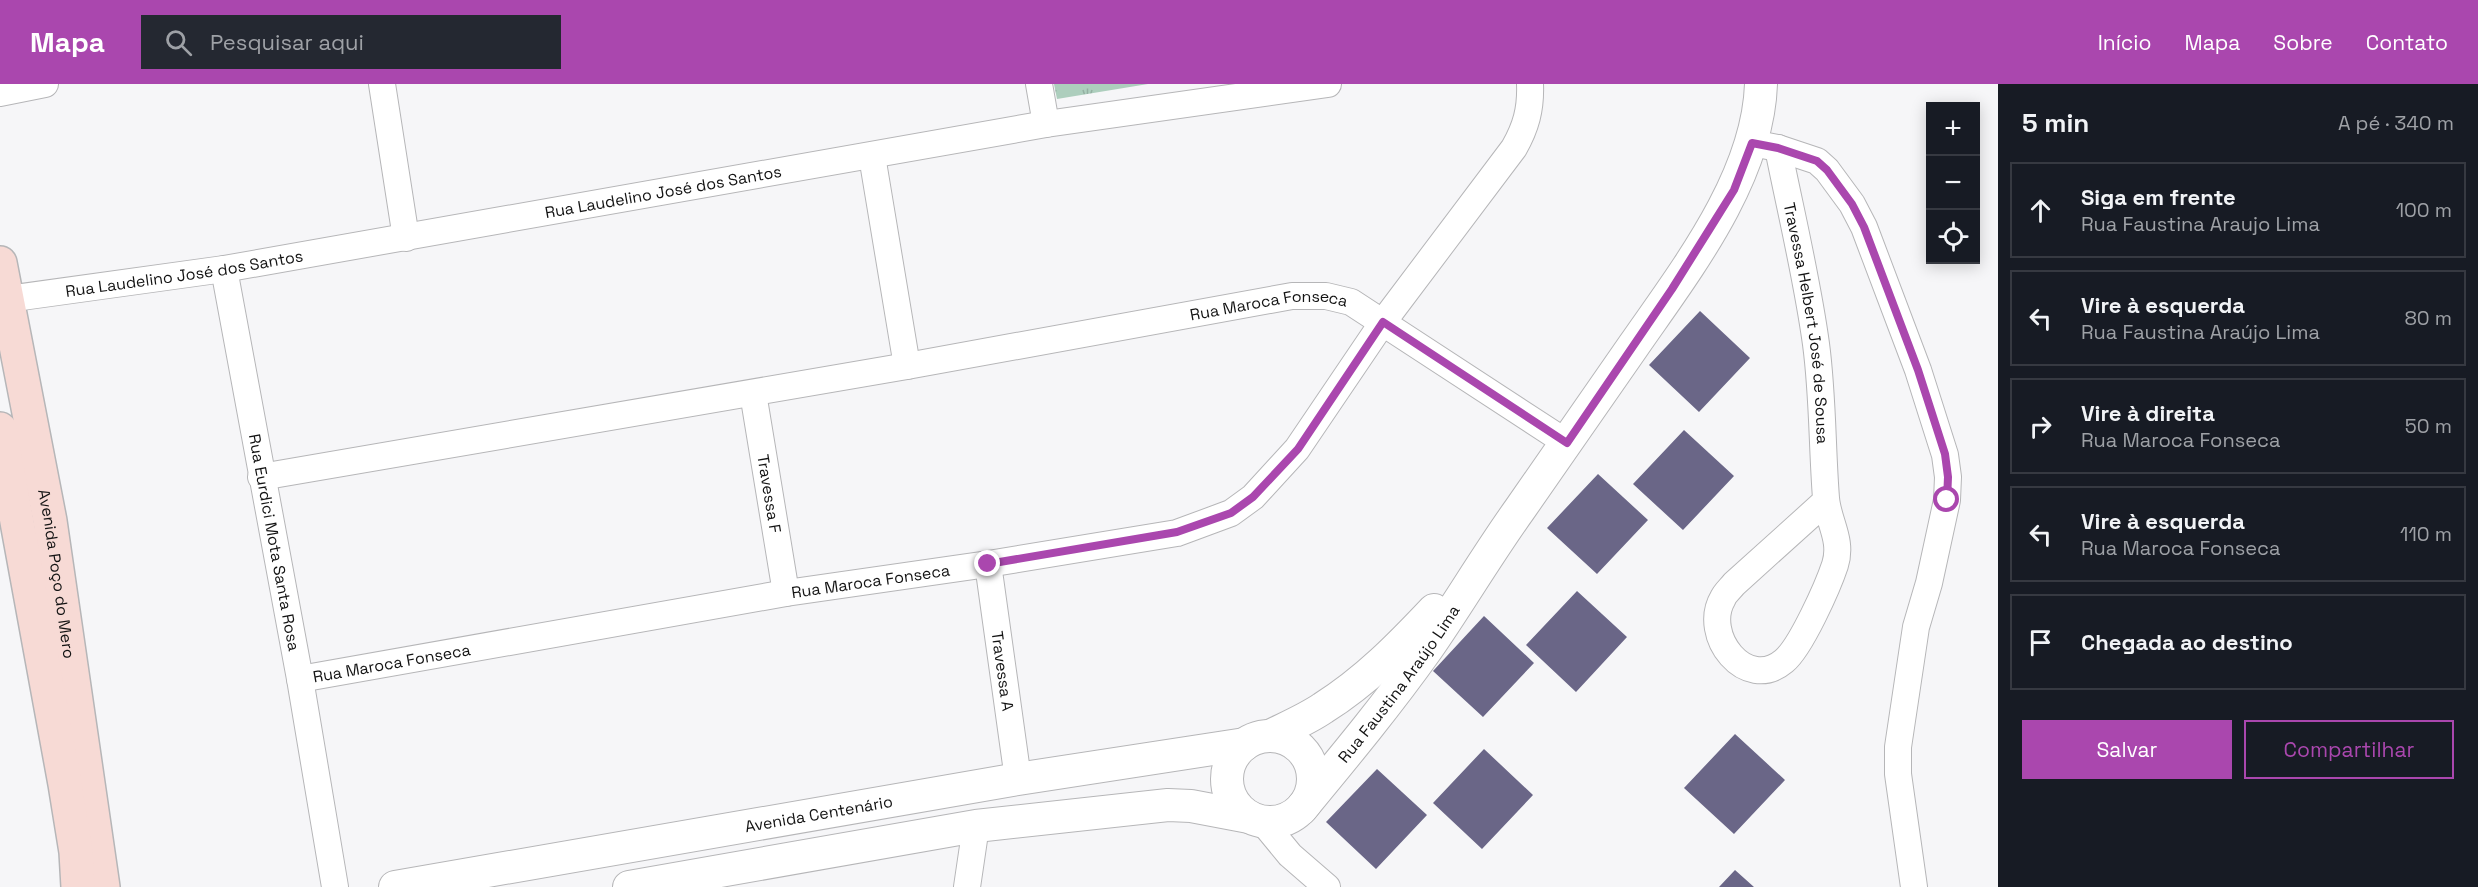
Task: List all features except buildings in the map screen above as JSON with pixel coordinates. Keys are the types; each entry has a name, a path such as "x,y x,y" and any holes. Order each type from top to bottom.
{"main road":[{"name":"Avenida Poço do Mero","path":"0,263 3,300 50,521 103,887"},
{"name":"Avenida Poço do Mero","path":"0,429 65,784 76,852 78,887"}],"street":[{"path":"0,93 45,84"},
{"path":"382,84 406,238"},
{"path":"1039,84 1046,124"},
{"name":"Rua Laudelino José dos Santos","path":"3,300 224,269 1046,124 1328,84"},
{"name":"Rua Maroca Fonseca","path":"300,679 786,593 988,564 1177,532 1231,513 1253,497 1298,449 1383,322 1514,148 1524,129 1529,112 1530,84"},
{"name":"Rua Faustina Araújo Lima","path":"1301,809 1427,649 1489,553 1672,289 1765,145 1761,84"},
{"path":"1765,145 1817,161 1834,178 1852,204 1864,227 1918,370 1945,454 1948,477 1947,500 1929,583 1916,627 1898,747 1898,774 1914,887"},
{"name":"Travessa Helbert José de Sousa","path":"1765,145 1816,342 1823,405 1826,501 1836,535 1838,552 1830,577 1797,645 1785,660 1767,669 1748,669 1736,662 1721,640 1718,613 1722,598 1734,584 1826,501"},
{"path":"872,156 908,366"},
{"name":"Rua Eurdici Mota Santa Rosa","path":"224,269 300,679 335,887"},
{"name":"Rua Maroca Fonseca","path":"261,477 908,366 1292,296 1326,296 1351,302 1567,443"},
{"name":"Travessa F","path":"753,393 786,593"},
{"name":"Rua Faustina Araújo Lima","path":"1258,740 1322,709 1372,672 1489,553"},
{"name":"Travessa A","path":"988,564 1018,779"},
{"name":"Avenida Centenário","path":"395,887 1018,779 1258,740 1284,738 1297,745 1307,756 1312,769 1313,783 1309,797 1301,809"},
{"path":"1258,740 1235,754 1228,767 1226,782 1230,796 1238,808 1256,819 1290,855 1327,887"},
{"path":"629,887 976,826 1168,805 1191,806 1276,822 1290,817 1301,809"},
{"path":"967,887 976,826"}],"green space":[{"path":"1054,84 1148,84 1057,99"}],"route":[{"path":"988,564 1177,532 1231,513 1253,497 1298,449 1383,322 1567,443 1672,289 1734,190 1752,143 1778,148 1817,161 1827,170 1852,204 1864,227 1918,370 1945,454 1948,477 1947,500"}]}
